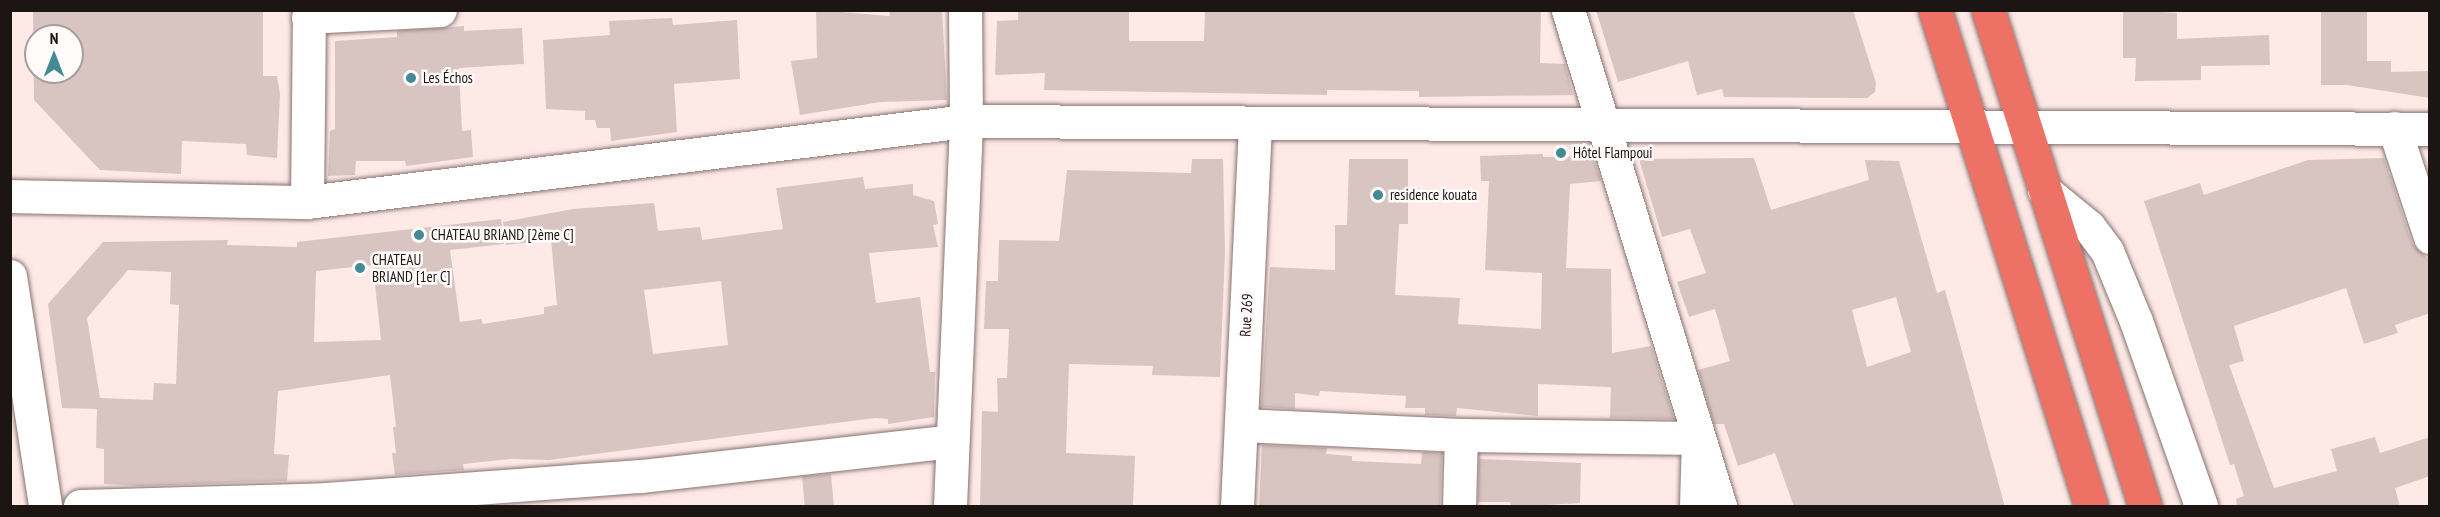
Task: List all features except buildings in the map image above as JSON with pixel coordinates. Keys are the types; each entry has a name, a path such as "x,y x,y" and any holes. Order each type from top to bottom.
{"highway":[{"path":"1935,10 2091,507"},
{"path":"1988,10 2145,507"}],"street":[{"path":"307,202 308,14 440,10"},
{"path":"950,507 966,121 965,10"},
{"path":"1568,10 1720,507"},
{"path":"10,196 307,202 966,121 2430,129"},
{"name":"Rue 269","path":"1237,507 1255,123"},
{"path":"2394,128 2430,237"},
{"path":"2044,190 2089,227 2107,251 2136,321 2201,507"},
{"path":"10,276 45,507"},
{"path":"1241,425 1461,435 1698,438"},
{"path":"1459,507 1461,435"},
{"path":"1696,507 1698,438"},
{"path":"80,507 326,499 641,476 951,441"}],"place":[{"name":"Les Échos","path":"411,78"},
{"name":"Hôtel Flampoui","path":"1561,153"},
{"name":"residence kouata","path":"1378,195"},
{"name":"CHATEAU BRIAND [2ème C]","path":"419,235"},
{"name":"CHATEAU BRIAND [1er C]","path":"360,268"}]}
